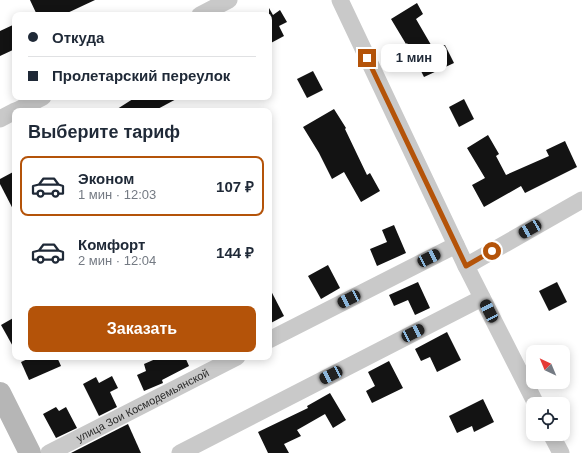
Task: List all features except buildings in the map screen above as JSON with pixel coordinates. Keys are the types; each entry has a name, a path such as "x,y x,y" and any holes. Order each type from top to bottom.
{"main road":[{"path":"0,393 30,453"}],"street":[{"path":"206,12 229,0"},
{"path":"340,0 466,266 532,397"},
{"path":"21,108 37,100"},
{"path":"0,119 12,113"},
{"path":"466,266 582,200"},
{"path":"272,338 456,245"},
{"path":"180,453 482,298"},
{"name":"улица Зои Космодемьянской","path":"49,453 231,360"},
{"path":"555,441 561,453"}],"route":[{"path":"367,58 466,266 492,251"}]}
